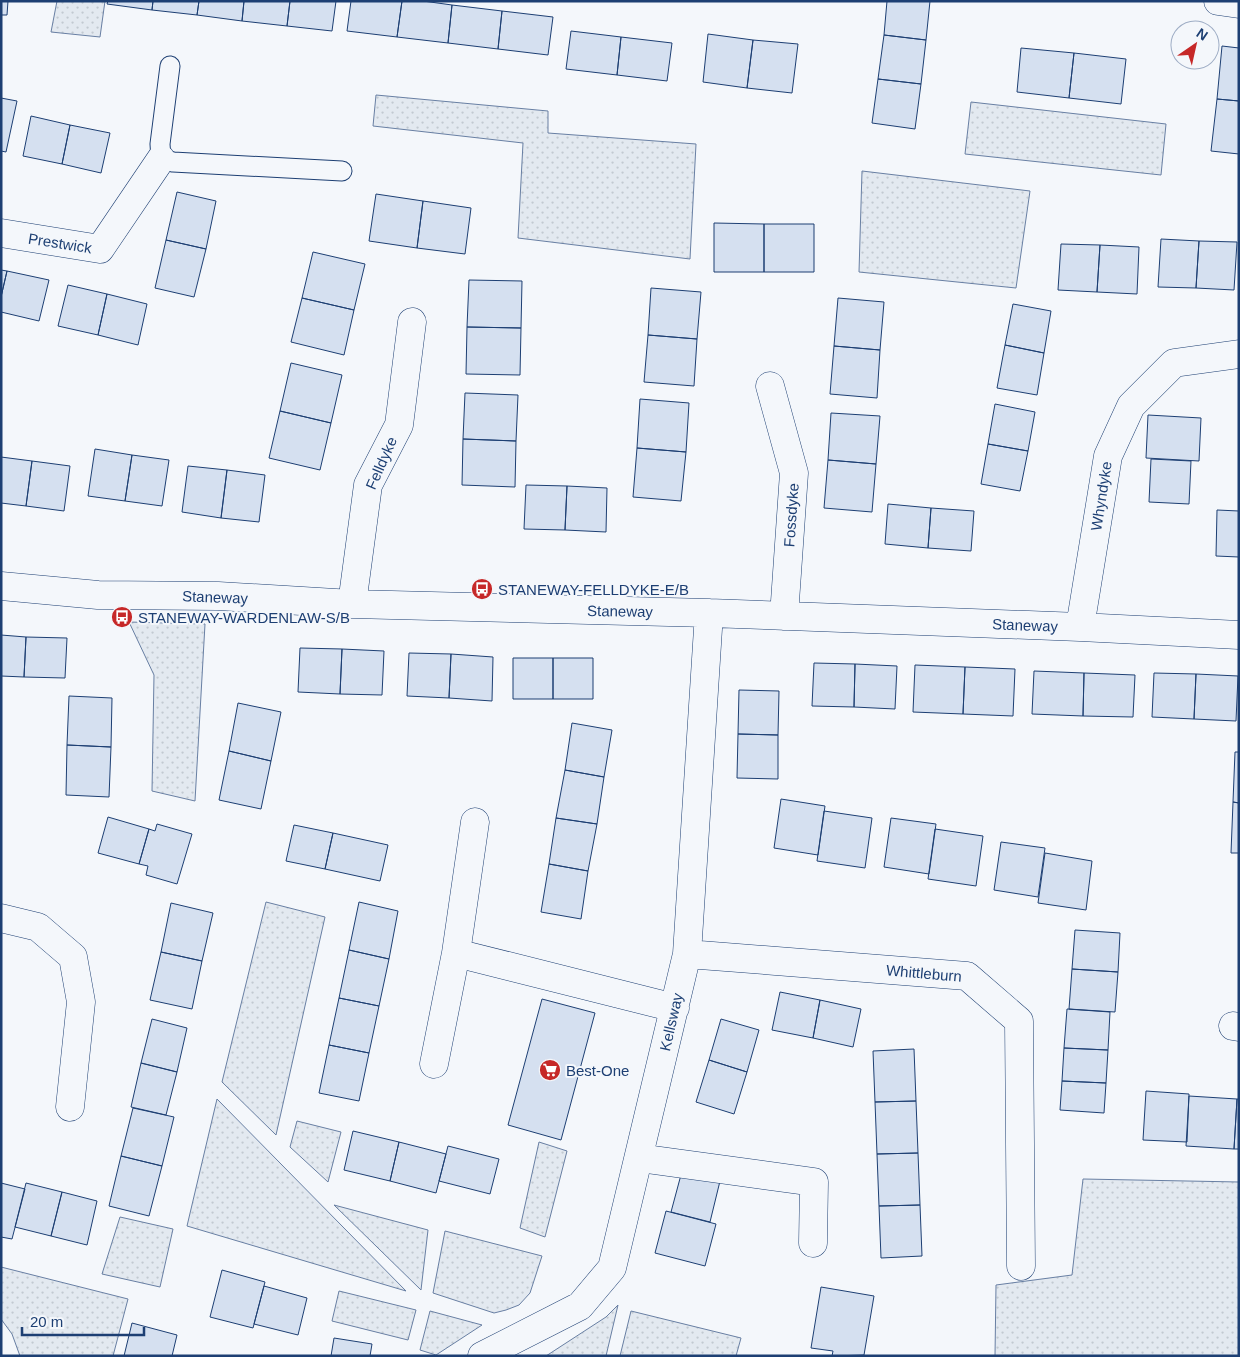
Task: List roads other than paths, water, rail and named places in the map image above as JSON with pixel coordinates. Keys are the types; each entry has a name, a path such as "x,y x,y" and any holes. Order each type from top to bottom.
{"street":[{"path":"1218,1 1239,4"},
{"name":"Prestwick","path":"1,234 100,249 161,159"},
{"name":"Felldyke","path":"352,604 368,486 399,425 412,322"},
{"name":"Whyndyke","path":"1080,626 1108,456 1131,406 1174,363 1239,354"},
{"name":"Fossdyke","path":"770,386 794,473 784,616"},
{"name":"Staneway","path":"1,586 98,594 218,596 352,604 709,613 1080,626 1239,635"},
{"name":"Kellsway","path":"482,1356 580,1306 612,1268 687,954 709,613"},
{"path":"434,1064 456,953 476,822"},
{"path":"1,918 38,927 73,957 81,1002 70,1107"},
{"path":"456,953 675,1008"},
{"name":"Whittleburn","path":"687,954 968,976 1019,1021 1021,1266"},
{"path":"639,1158 814,1182 813,1243"}],"lane":[{"path":"170,66 160,144 161,159 173,162 342,171"}],"place":[{"name":"STANEWAY-FELLDYKE-E/B","path":"482,589"},
{"name":"STANEWAY-WARDENLAW-S/B","path":"122,617"},
{"name":"Best-One","path":"550,1070"}]}
